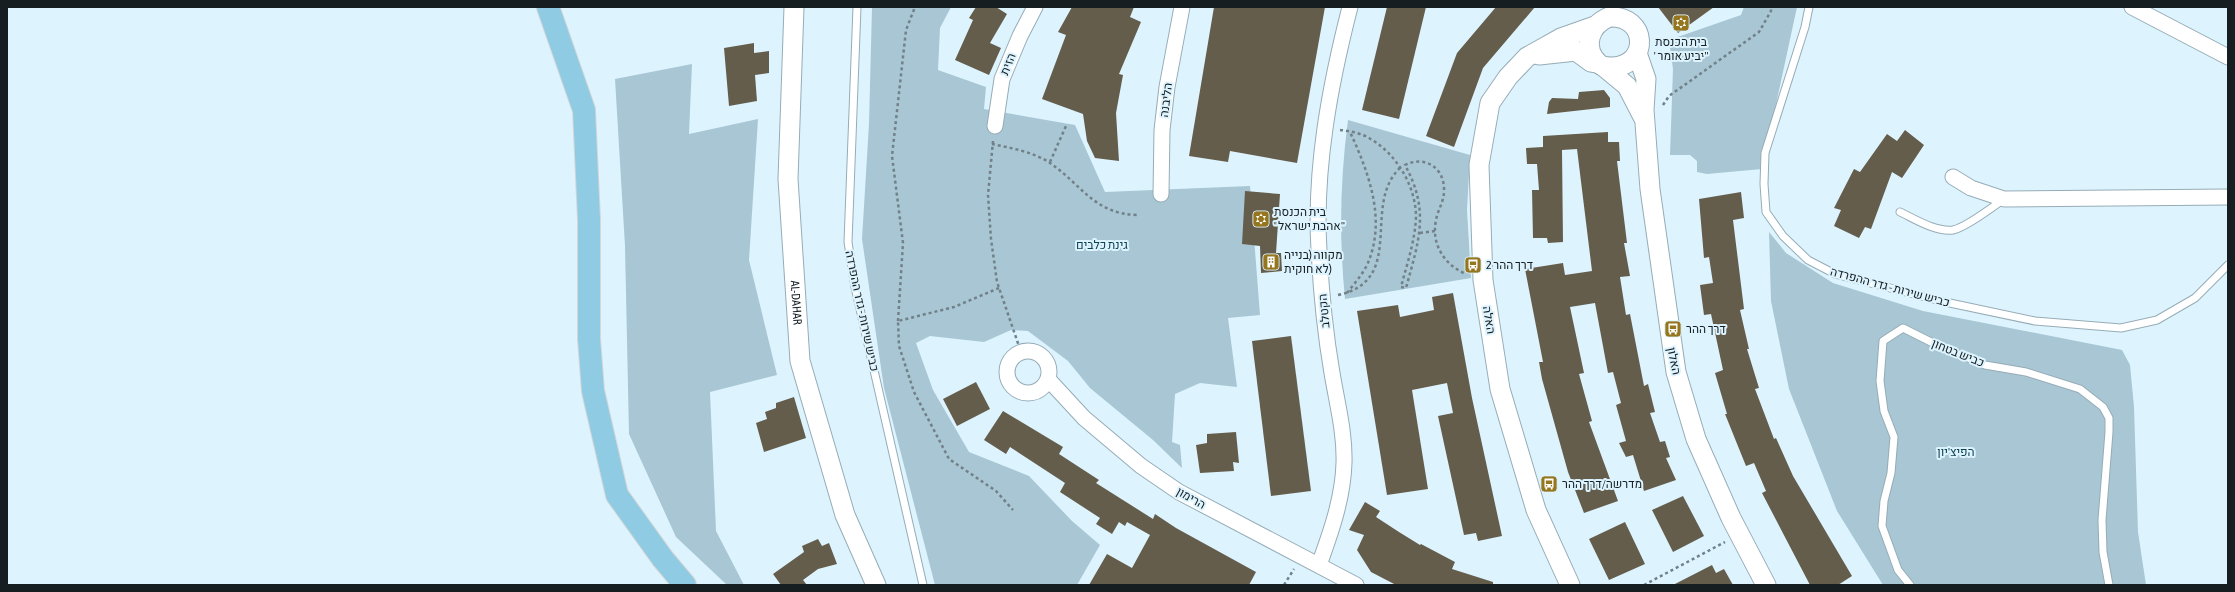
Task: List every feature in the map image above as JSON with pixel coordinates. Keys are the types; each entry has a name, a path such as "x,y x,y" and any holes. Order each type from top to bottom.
{"main road":[{"path":"548,7 584,110 589,220 589,339 593,391 616,488 622,502 663,559 685,585"}],"street":[{"name":"AL-DAHAR","path":"794,7 788,179 800,361 845,515 876,585"},
{"name":"הזית","path":"995,126 1002,79 1020,36 1035,7"},
{"name":"הליבנה","path":"1161,194 1162,130 1167,87 1182,7"},
{"name":"הקטלב","path":"1319,565 1333,524 1344,463 1343,434 1326,331 1318,248 1320,197 1326,127 1339,49 1350,7"},
{"path":"2132,7 2228,57"},
{"path":"1527,57 1576,51 1591,62 1601,65 1622,66 1630,62 1638,53 1640,42 1639,33 1629,21 1618,17 1609,17 1594,26 1590,39 1590,48 1601,65"},
{"name":"האלה","path":"1570,585 1536,510 1500,389 1483,280 1479,165 1490,103 1508,78 1527,57 1561,38 1594,26"},
{"name":"האלון","path":"1638,53 1646,79 1645,125 1651,197 1676,372 1696,439 1739,534 1766,585"},
{"name":"האלון","path":"1601,65 1627,86 1645,125"},
{"path":"1953,177 1971,188 2004,199 2228,197"},
{"path":"1021,352 1036,352 1042,356 1048,364 1048,378 1039,390 1032,393 1024,393 1012,386 1006,374 1007,366 1010,360 1021,352"},
{"name":"הרימון","path":"1048,378 1084,418 1160,479 1179,492 1356,585"}],"lane":[{"name":"כביש שירות - גדר ההפרדה","path":"857,7 848,242 855,287 923,585"},
{"name":"כביש שירות - גדר ההפרדה","path":"1809,7 1805,27 1765,153 1764,184 1766,212 1783,236 1808,260 1835,274 1945,302 2035,321 2121,328 2157,320 2195,298 2228,266"},
{"path":"1900,212 1932,227 1953,230 1978,217 2004,199"},
{"name":"כביש בטחון","path":"1910,585 1898,570 1882,526 1884,501 1891,472 1894,437 1884,411 1880,381 1883,341 1903,328 1937,345 1986,365 2026,372 2080,389 2103,407 2109,418 2102,520 2104,552 2109,585"}],"path":[{"path":"915,7 906,30 892,156 903,243 898,321 899,346 914,392 949,459 996,491 1013,510"},
{"path":"1645,125 1669,96 1759,32 1771,11 1771,7"},
{"path":"995,126 988,196 991,239 999,288 1021,352"},
{"path":"1050,162 1066,126"},
{"path":"1326,127 1349,131 1370,138 1387,152 1400,168 1409,184 1416,216 1410,255 1401,287 1406,288 1420,233 1420,202 1414,182 1405,165 1415,160 1422,160 1432,165 1443,180 1443,203 1436,219 1435,230 1438,247 1446,261 1458,270 1483,280"},
{"path":"1347,293 1367,266 1374,246 1375,213 1374,195 1362,160 1349,131"},
{"path":"992,144 1014,149 1050,162 1085,193 1106,208 1122,214 1137,215"},
{"path":"1323,298 1347,293 1360,288 1372,271 1380,245 1385,189 1390,179 1400,168"},
{"path":"1420,233 1435,230"},
{"path":"898,321 954,307 999,288"},
{"path":"1644,585 1739,534"}],"green space":[{"name":"גינת כלבים","path":"872,7 951,7 940,28 938,70 986,87 984,109 1075,125 1105,192 1250,186 1260,315 1228,318 1237,387 1200,383 1175,394 1172,442 1180,445 1182,468 1153,440 1090,388 1068,361 1028,331 1011,330 984,342 930,336 916,343 933,390 969,452 1029,476 1072,521 1100,545 1077,585 935,585 884,388 862,239 869,124"},
{"path":"1744,7 1797,7 1762,169 1707,174 1697,172 1697,161 1690,155 1670,155 1673,69 1669,40 1741,15"},
{"path":"692,64 689,134 758,119 749,260 777,375 710,392 716,531 744,585 727,585 676,537 629,434 625,246 615,79"},
{"path":"1348,120 1470,155 1467,210 1471,278 1345,299 1341,210 1343,165"},
{"name":"הפיצ'יון","path":"1769,232 1786,253 1833,283 1923,311 2122,350 2130,365 2134,407 2138,532 2146,585 1883,585 1837,511 1789,389 1771,301"}],"building":[{"path":"976,7 996,7 1007,14 990,43 1001,48 989,75 955,60 973,20 969,18"},
{"path":"1072,7 1134,7 1130,17 1141,22 1119,74 1123,75 1116,113 1119,161 1095,158 1087,141 1083,114 1042,99 1066,35 1058,32"},
{"path":"1214,7 1325,7 1297,163 1230,151 1228,162 1189,156"},
{"path":"1387,7 1426,7 1399,119 1362,110"},
{"path":"1496,7 1535,7 1483,68 1454,147 1426,136 1457,53"},
{"name":"בית הכנסת \"יביע אומר\"","path":"1658,7 1714,7 1678,33"},
{"path":"754,43 754,53 769,51 769,73 755,75 757,101 729,106 724,48"},
{"path":"1604,90 1610,98 1610,107 1547,114 1549,102 1552,98 1578,99 1579,92"},
{"path":"1905,130 1924,145 1902,178 1892,172 1871,229 1865,227 1859,238 1834,226 1841,210 1834,208 1854,169 1860,172 1887,134 1897,141"},
{"path":"1608,132 1608,142 1619,142 1620,161 1617,161 1627,243 1624,243 1630,276 1620,277 1626,315 1630,314 1644,386 1648,384 1655,412 1650,413 1660,442 1665,441 1670,457 1666,458 1676,480 1644,491 1633,455 1626,457 1619,443 1626,441 1616,405 1621,403 1613,372 1608,373 1595,303 1570,307 1584,373 1579,374 1592,421 1589,422 1618,501 1584,513 1568,472 1542,379 1539,362 1543,362 1525,269 1563,263 1565,275 1592,271 1577,149 1562,150 1563,242 1548,243 1547,238 1533,238 1532,190 1539,190 1537,164 1527,164 1526,148 1543,147 1543,136"},
{"name":"בית הכנסת \"אהבת ישראל\"","path":"1245,191 1280,194 1276,253 1281,253 1282,271 1261,273 1260,246 1242,244"},
{"path":"1741,192 1744,218 1733,220 1744,309 1740,310 1749,349 1747,349 1759,388 1755,389 1774,439 1776,438 1793,476 1852,576 1838,585 1810,585 1762,493 1766,491 1754,463 1746,466 1725,414 1727,414 1715,373 1723,370 1711,314 1704,315 1700,285 1713,283 1709,257 1704,258 1699,199"},
{"path":"1453,293 1472,398 1502,536 1478,541 1476,533 1464,535 1438,416 1453,413 1447,383 1412,390 1428,489 1387,495 1357,311 1398,305 1400,317 1434,310 1432,297"},
{"path":"1291,336 1311,491 1271,496 1252,341"},
{"path":"976,382 990,409 957,426 943,399"},
{"path":"794,397 806,438 764,452 756,423 767,419 765,412 776,408 776,403"},
{"path":"1003,411 1063,447 1059,454 1099,480 1096,483 1153,519 1155,514 1176,528 1256,572 1249,585 1089,585 1107,554 1132,568 1150,535 1127,522 1125,526 1119,522 1112,534 1096,524 1100,518 1060,492 1065,483 1010,447 1006,454 984,440"},
{"path":"1236,432 1239,463 1233,462 1234,471 1200,473 1196,445 1207,443 1207,434"},
{"path":"1683,496 1704,536 1673,552 1652,510"},
{"path":"1365,502 1380,511 1376,517 1420,545 1421,544 1455,562 1452,569 1493,582 1493,585 1396,585 1371,572 1357,550 1364,535 1349,530"},
{"path":"1625,522 1645,564 1609,580 1589,539"},
{"path":"818,539 822,546 829,543 837,564 818,569 803,580 807,585 781,585 773,574 804,552 802,546"},
{"path":"1712,565 1716,573 1724,569 1733,585 1673,585"}],"place":[{"name":"בית הכנסת \"יביע אומר\"","path":"1681,23"},
{"name":"בית הכנסת \"אהבת ישראל\"","path":"1261,219"},
{"name":"מקווה (בנייה לא חוקית)","path":"1271,262"},
{"name":"דרך ההר 2","path":"1473,265"},
{"name":"דרך ההר","path":"1673,329"},
{"name":"מדרשה/דרך ההר","path":"1549,484"}]}
